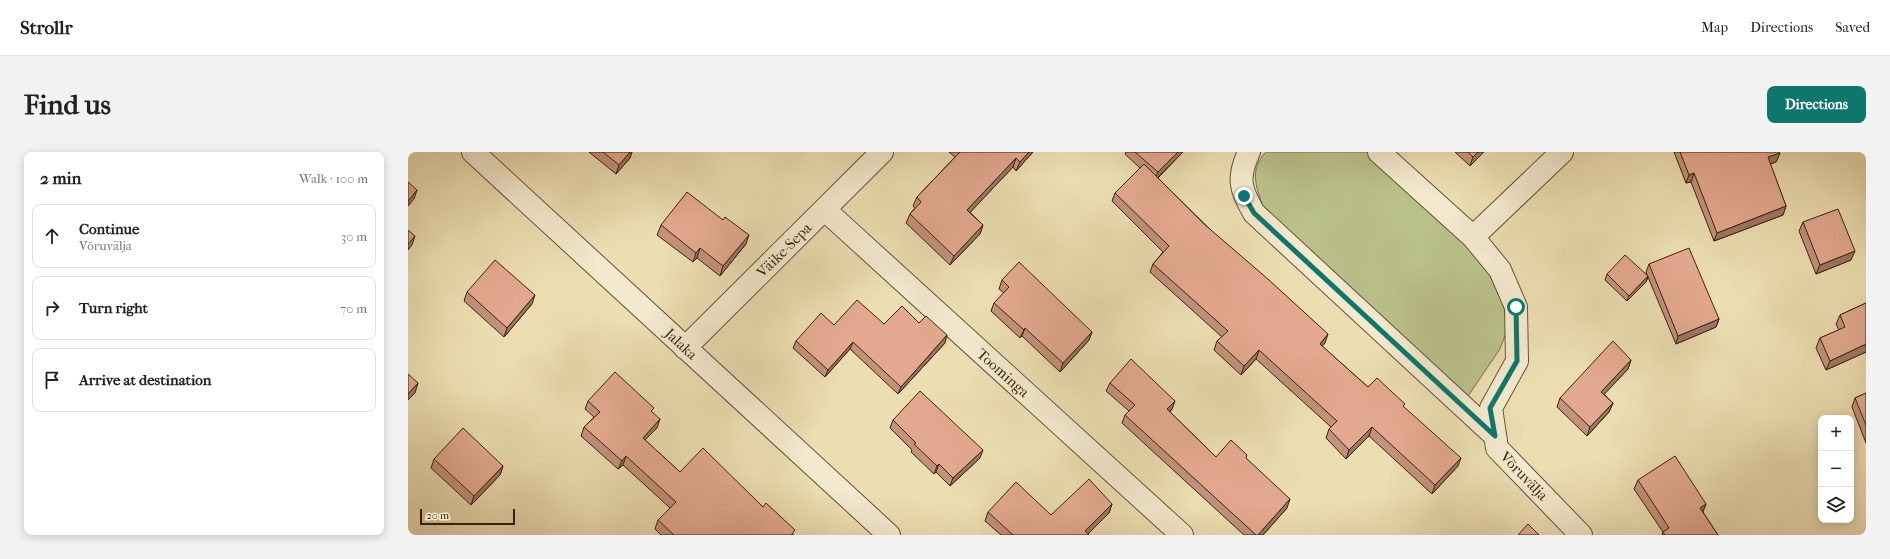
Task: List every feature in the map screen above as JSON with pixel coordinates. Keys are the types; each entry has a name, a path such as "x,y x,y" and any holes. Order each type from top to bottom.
{"street":[{"name":"Jalaka","path":"473,152 889,535"},
{"name":"Väike-Sepa","path":"685,348 882,152"},
{"path":"1249,152 1241,173 1244,196 1254,213 1495,436"},
{"name":"Võruvälja","path":"1380,152 1473,237 1500,270 1516,307 1517,361 1490,408 1497,448 1581,535"},
{"path":"1473,237 1562,152"},
{"name":"Toominga","path":"825,210 1182,535"}],"green space":[{"path":"1266,152 1371,152 1464,235 1491,272 1503,300 1506,320 1506,333 1500,349 1466,399 1265,213 1257,189 1255,174 1260,159"}],"building":[{"path":"603,152 630,152 619,165"},
{"path":"960,152 1029,152 1020,162 1016,158 967,210 983,225 954,256 910,214 921,202 917,197"},
{"path":"1135,152 1178,152 1158,172"},
{"path":"1468,152 1478,152 1473,157"},
{"path":"1680,152 1779,152 1780,153 1768,157 1786,206 1717,233 1694,173 1689,175"},
{"path":"1144,164 1204,224 1269,280 1328,334 1320,344 1368,387 1377,378 1405,404 1403,406 1461,458 1435,485 1372,427 1349,450 1329,429 1337,421 1259,350 1244,366 1217,341 1228,331 1153,264 1169,246 1115,193"},
{"path":"408,182 417,190 408,201"},
{"path":"687,192 723,220 725,217 749,235 723,266 700,248 696,253 661,225"},
{"path":"1838,209 1855,251 1820,265 1803,222"},
{"path":"408,230 415,236 408,244"},
{"path":"1689,248 1719,319 1678,336 1649,264"},
{"path":"1625,255 1648,276 1629,296 1607,274"},
{"path":"495,260 535,295 507,328 467,292"},
{"path":"1019,262 1092,332 1063,363 1025,328 1024,330 994,303 1009,287 1002,280"},
{"path":"857,300 884,324 902,306 919,323 926,316 947,335 901,387 853,342 828,370 796,341 821,313 834,325"},
{"path":"1866,303 1866,344 1830,361 1820,338 1845,327 1840,315"},
{"path":"1613,341 1631,360 1601,392 1613,403 1590,427 1560,398"},
{"path":"1131,359 1175,401 1167,409 1216,457 1231,440 1247,455 1246,458 1290,499 1258,535 1256,535 1125,415 1135,405 1110,383"},
{"path":"615,372 654,408 651,411 660,419 643,438 680,472 703,448 763,507 766,503 795,530 791,535 674,535 658,520 676,502 626,456 622,461 584,427 600,412 588,401"},
{"path":"408,374 418,383 408,394"},
{"path":"920,391 983,450 953,478 939,464 937,466 914,444 916,443 893,420"},
{"path":"1866,393 1866,425 1855,398"},
{"path":"463,428 503,466 474,496 434,459"},
{"path":"1675,456 1706,504 1700,508 1718,535 1665,535 1663,532 1669,528 1638,480"},
{"path":"1089,479 1112,504 1085,531 1089,535 1013,535 988,512 1016,482 1051,515"},
{"path":"1528,524 1539,535 1518,535"}],"route":[{"path":"1244,196 1254,213 1495,436 1490,408 1517,361 1516,307"}]}
